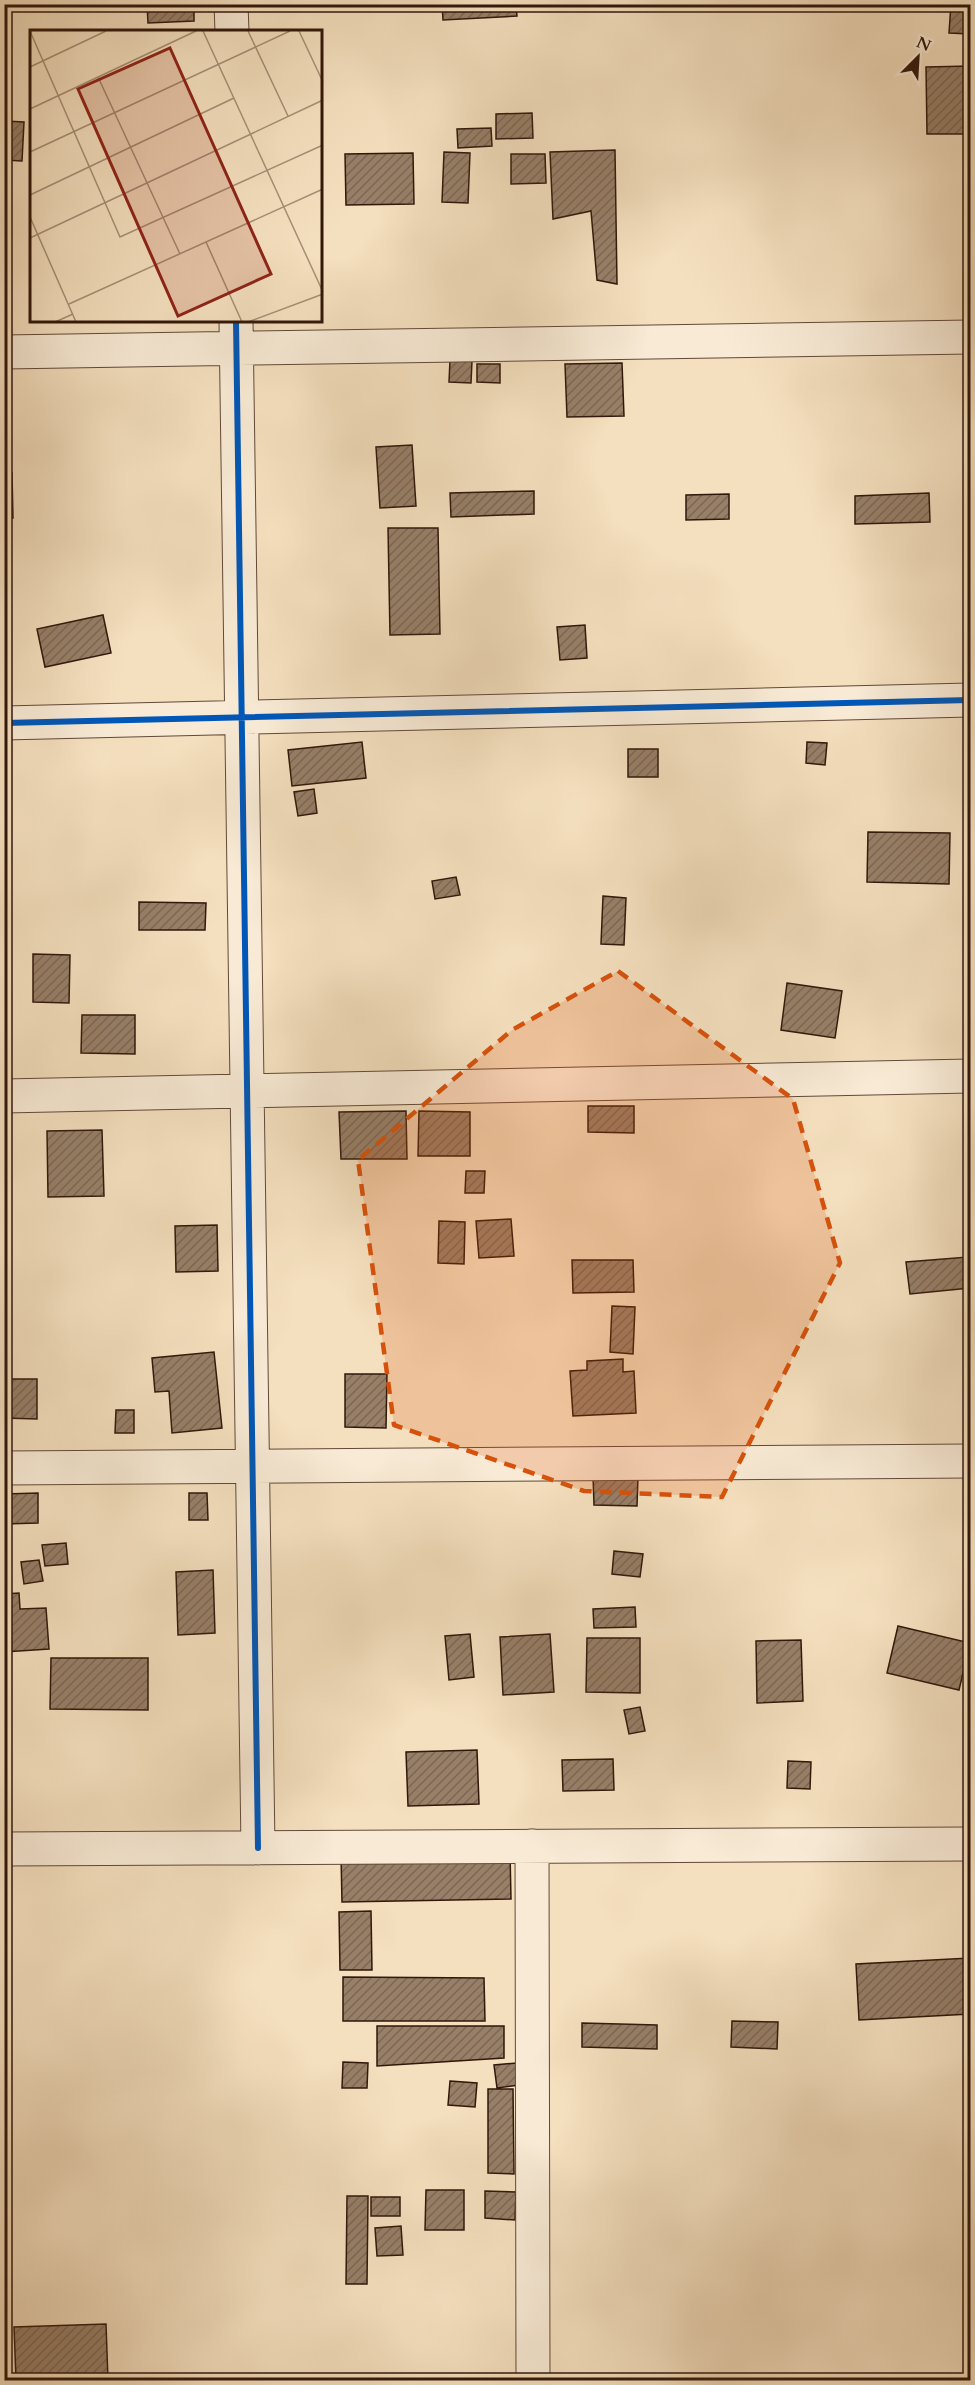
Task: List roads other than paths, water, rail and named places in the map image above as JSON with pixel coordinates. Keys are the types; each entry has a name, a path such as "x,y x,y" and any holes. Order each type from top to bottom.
{"street":[{"path":"231,4 232,30"},
{"path":"236,335 258,1848"},
{"path":"4,352 236,335 970,337"},
{"path":"4,723 970,700"},
{"path":"4,1096 970,1076"},
{"path":"4,1468 970,1461"},
{"path":"4,1849 970,1844"},
{"path":"532,1846 533,2380"}]}
